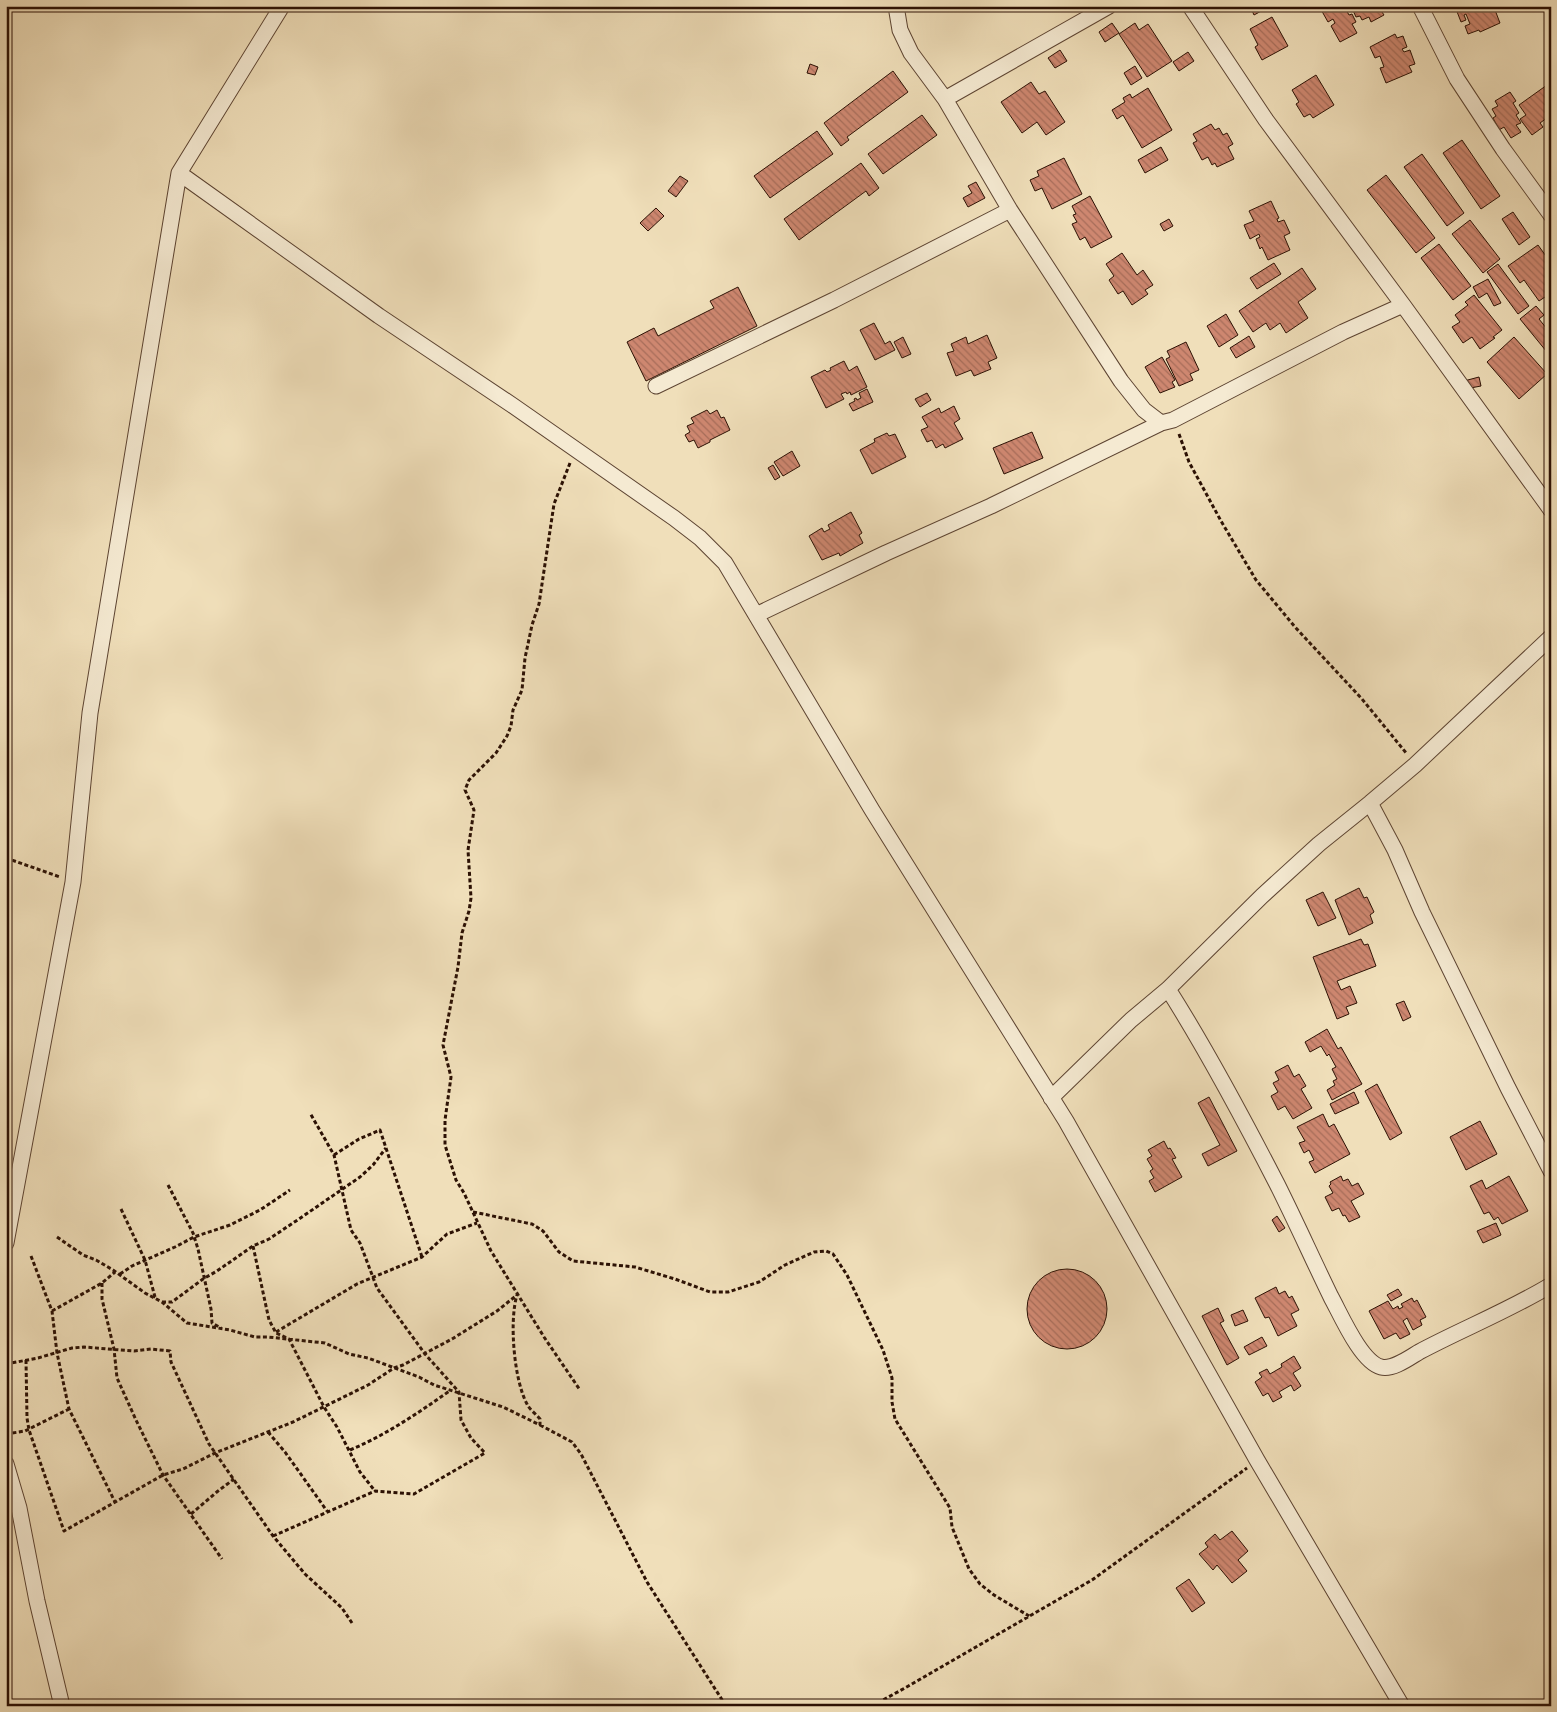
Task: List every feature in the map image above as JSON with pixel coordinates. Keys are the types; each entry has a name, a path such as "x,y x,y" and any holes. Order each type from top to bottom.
{"street":[{"path":"6,1243 73,882 90,713 179,173 282,6"},
{"path":"896,6 900,30 911,53 945,99 1010,210 1121,381 1144,410 1167,422"},
{"path":"945,99 1109,6"},
{"path":"1190,6 1266,120 1551,510"},
{"path":"1420,6 1457,79 1503,149 1551,215"},
{"path":"179,173 379,316 576,450 700,538 725,563 872,810 1051,1098 1099,1179 1257,1460 1402,1706"},
{"path":"656,386 834,300 1010,210"},
{"path":"756,615 1167,422 1343,332 1403,305"},
{"path":"1051,1098 1131,1020 1168,990 1262,896 1319,844 1415,765 1551,637"},
{"path":"1370,803 1395,850 1422,912 1508,1088 1551,1171"},
{"path":"1168,990 1219,1073 1278,1186 1342,1318 1360,1349 1372,1363 1382,1368 1392,1366 1551,1286"},
{"path":"6,1464 18,1508 37,1601 62,1706"}],"path":[{"path":"1167,422 1221,521 1256,580 1295,627 1362,699 1415,765"},
{"path":"576,450 554,504 539,604 527,650 522,690 512,710 511,726 496,753 469,780 465,790 474,810 468,850 471,898 462,933 458,967 443,1045 451,1077 445,1120 444,1145 456,1180 464,1193 491,1252 580,1390"},
{"path":"6,858 73,882"},
{"path":"273,1536 375,1491 414,1494 484,1453 471,1438 461,1420 458,1392 425,1354 377,1288 360,1243 351,1230 334,1155 310,1112"},
{"path":"334,1155 359,1138 380,1130 422,1257"},
{"path":"57,1237 83,1255 96,1260 162,1302 172,1302 203,1279 217,1272 253,1246 269,1238 360,1177 373,1165 386,1148"},
{"path":"168,1185 194,1237 211,1309 212,1324 224,1329"},
{"path":"52,1311 117,1273 175,1248 194,1237 230,1225 260,1210 290,1190"},
{"path":"120,1209 145,1260 155,1297 187,1323 256,1337 325,1343 349,1354 368,1358 419,1377 434,1385 503,1406 572,1442 581,1454 647,1582 726,1706"},
{"path":"472,1212 532,1224 543,1231 559,1252 572,1262 635,1267 710,1292 728,1292 759,1282 785,1265 814,1252 826,1251 833,1254 847,1275 883,1350 892,1378 892,1402 895,1420 950,1508 952,1527 969,1569 980,1584 994,1595 1029,1616"},
{"path":"276,1333 357,1284 422,1257 447,1234 477,1224"},
{"path":"253,1246 269,1320 276,1333 289,1339 324,1407 350,1450 360,1472 375,1491"},
{"path":"31,1256 52,1311 57,1353 69,1409 115,1502"},
{"path":"102,1283 102,1298 114,1350 117,1378 163,1475 222,1559"},
{"path":"26,1360 29,1430 64,1531 163,1475 183,1468 215,1452 268,1432 368,1386 394,1368 425,1354 497,1311 517,1295"},
{"path":"517,1295 513,1307 514,1357 527,1405 540,1418 540,1425"},
{"path":"6,1364 72,1348 84,1347 134,1351 151,1349 170,1351 171,1362 209,1444 273,1536 305,1574 342,1608 352,1623"},
{"path":"350,1450 369,1442 407,1420 451,1390"},
{"path":"6,1434 29,1430 69,1409"},
{"path":"268,1432 285,1452 327,1511"},
{"path":"872,1706 1092,1580 1223,1487 1257,1460"},
{"path":"190,1514 234,1479"}],"building":[{"path":"1250,6 1263,6 1265,9 1254,15"},
{"path":"1319,6 1344,6 1349,15 1352,14 1356,22 1352,24 1357,33 1340,42 1331,26 1335,23 1333,19 1328,22"},
{"path":"1351,6 1383,6 1385,10 1382,12 1384,15 1371,22 1369,17 1362,20 1360,16 1356,17"},
{"path":"1463,6 1499,6 1500,8 1495,10 1500,23 1480,32 1479,30 1468,34 1465,26 1470,24 1466,14 1464,15 1466,20 1461,22 1456,9"},
{"path":"1272,17 1288,46 1262,60 1255,47 1258,45 1250,29"},
{"path":"1112,23 1119,33 1105,42 1099,32"},
{"path":"1135,23 1139,30 1148,24 1172,61 1147,77 1119,34"},
{"path":"1395,34 1397,38 1403,36 1407,47 1402,49 1404,52 1410,50 1415,64 1409,66 1412,72 1386,83 1380,68 1384,67 1380,56 1375,58 1370,47"},
{"path":"1060,50 1067,61 1055,68 1048,58"},
{"path":"1188,52 1194,61 1179,71 1173,62"},
{"path":"810,64 818,67 815,75 807,73"},
{"path":"1135,66 1142,78 1131,85 1124,73"},
{"path":"893,71 908,92 847,137 849,140 841,146 824,123"},
{"path":"1316,75 1334,105 1313,118 1310,114 1304,117 1296,104 1299,102 1292,90"},
{"path":"1031,82 1039,94 1045,91 1065,122 1046,135 1037,122 1022,133 1001,102"},
{"path":"1547,85 1551,90 1551,115 1540,123 1543,127 1532,135 1520,119 1526,115 1519,105"},
{"path":"1148,88 1172,130 1142,148 1123,115 1117,119 1112,110 1125,102 1123,98 1130,94 1132,98"},
{"path":"1510,92 1516,101 1513,103 1519,113 1516,115 1521,123 1516,125 1521,132 1511,138 1504,127 1499,130 1493,118 1496,116 1492,109 1498,106 1495,101"},
{"path":"922,115 937,135 883,174 868,154"},
{"path":"1211,124 1215,130 1219,128 1223,135 1227,133 1233,144 1228,147 1234,159 1217,167 1215,163 1212,165 1208,157 1202,160 1193,143 1197,141 1193,134"},
{"path":"817,131 833,154 770,198 754,176"},
{"path":"1462,140 1500,196 1481,209 1443,153"},
{"path":"1161,147 1168,160 1145,173 1138,160"},
{"path":"1422,154 1464,213 1447,226 1404,167"},
{"path":"1064,158 1082,194 1052,209 1042,188 1035,191 1030,180 1039,176 1037,171"},
{"path":"861,163 879,188 869,196 866,191 799,240 784,219"},
{"path":"1386,175 1435,238 1416,253 1367,190"},
{"path":"680,176 688,181 676,197 668,191"},
{"path":"976,182 985,198 968,207 963,198 972,193 968,186"},
{"path":"1090,196 1112,237 1091,248 1085,237 1080,240 1072,224 1077,222 1073,215 1076,214 1072,206"},
{"path":"1271,201 1279,218 1277,219 1278,222 1284,220 1290,233 1284,236 1290,250 1268,260 1256,239 1260,237 1259,234 1250,239 1244,225 1254,221 1249,211"},
{"path":"656,208 664,216 648,231 640,223"},
{"path":"1513,212 1530,237 1519,245 1502,219"},
{"path":"1169,219 1173,226 1164,231 1160,224"},
{"path":"1470,220 1500,259 1483,273 1452,234"},
{"path":"1439,244 1471,286 1453,300 1421,258"},
{"path":"1538,245 1551,263 1551,293 1539,301 1524,280 1520,283 1508,266"},
{"path":"1122,253 1137,275 1143,270 1153,285 1145,290 1148,294 1132,305 1123,291 1118,294 1109,280 1114,276 1106,264"},
{"path":"1274,263 1281,274 1257,289 1250,278"},
{"path":"1498,264 1529,306 1518,314 1487,272"},
{"path":"1302,268 1316,289 1298,302 1308,318 1286,333 1280,323 1270,330 1266,323 1253,332 1239,311"},
{"path":"1488,279 1501,303 1494,306 1487,293 1479,298 1473,287"},
{"path":"738,287 757,326 646,381 627,342 654,328 658,336 714,308 710,301"},
{"path":"1474,295 1502,330 1480,349 1472,337 1463,343 1452,327 1460,322 1455,315 1468,305 1465,302"},
{"path":"1536,306 1544,315 1539,319 1551,334 1551,357 1520,319"},
{"path":"1226,314 1238,335 1219,347 1207,326"},
{"path":"874,323 885,344 890,341 895,350 875,360 860,330"},
{"path":"987,335 997,358 988,362 991,369 974,376 971,370 956,376 947,353 954,351 951,344 966,337 968,344"},
{"path":"1249,336 1255,347 1236,358 1230,348"},
{"path":"903,337 911,354 902,358 894,342"},
{"path":"1514,337 1547,374 1519,399 1487,362"},
{"path":"1186,342 1199,370 1190,374 1193,380 1179,386 1166,359 1170,357 1167,351"},
{"path":"1162,357 1175,380 1172,382 1175,387 1160,393 1145,367"},
{"path":"844,361 849,371 857,366 867,387 851,395 850,392 841,394 844,399 826,408 811,377 825,370 827,372 831,370 830,368"},
{"path":"1479,377 1481,386 1465,389 1464,381"},
{"path":"867,389 873,402 853,411 849,404 855,401 854,399 856,398 857,400 861,398 859,393"},
{"path":"927,393 931,400 920,407 915,399"},
{"path":"954,406 960,419 954,423 963,439 945,448 943,444 936,448 932,440 927,442 921,430 928,427 922,417 939,408 941,413"},
{"path":"707,410 710,414 717,410 721,418 724,417 730,430 698,448 694,440 689,442 685,435 690,432 687,426 694,423 691,418"},
{"path":"1032,432 1043,458 1004,474 993,448"},
{"path":"887,433 889,436 895,434 906,457 872,474 860,450 875,442 874,439"},
{"path":"792,451 800,466 783,476 774,462"},
{"path":"773,465 780,477 775,480 768,468"},
{"path":"851,512 862,533 859,535 863,543 840,556 839,553 822,560 809,536 822,528 824,532 830,529 828,525"},
{"path":"1359,888 1364,898 1367,897 1374,912 1370,915 1373,923 1349,935 1335,900"},
{"path":"1323,892 1336,918 1318,926 1306,900"},
{"path":"1361,939 1364,945 1368,944 1376,966 1337,981 1341,990 1350,986 1357,1003 1346,1007 1349,1014 1337,1019 1313,957"},
{"path":"1404,1001 1411,1017 1403,1021 1396,1004"},
{"path":"1327,1029 1338,1049 1341,1047 1362,1084 1332,1100 1327,1090 1335,1085 1333,1081 1337,1079 1332,1069 1336,1067 1329,1054 1327,1056 1321,1046 1310,1052 1305,1042"},
{"path":"1288,1065 1294,1077 1299,1074 1306,1086 1301,1089 1312,1108 1293,1119 1285,1106 1278,1110 1271,1096 1278,1092 1273,1083 1279,1080 1275,1072"},
{"path":"1377,1084 1402,1133 1390,1140 1365,1091"},
{"path":"1354,1092 1359,1103 1335,1114 1330,1104"},
{"path":"1209,1097 1237,1151 1208,1166 1202,1154 1220,1145 1198,1103"},
{"path":"1323,1114 1329,1127 1334,1124 1350,1154 1315,1173 1309,1162 1314,1160 1309,1150 1304,1153 1299,1143 1305,1141 1297,1127"},
{"path":"1480,1121 1497,1154 1466,1170 1450,1137"},
{"path":"1164,1141 1176,1158 1172,1159 1182,1177 1155,1192 1149,1181 1154,1178 1150,1171 1153,1169 1147,1159 1152,1156 1148,1150"},
{"path":"1341,1176 1343,1181 1348,1179 1352,1186 1358,1183 1364,1194 1351,1201 1360,1217 1349,1222 1339,1208 1332,1211 1325,1197 1333,1193 1329,1186 1330,1182"},
{"path":"1509,1176 1528,1211 1502,1224 1498,1217 1494,1220 1489,1212 1484,1214 1470,1186 1482,1180 1486,1189"},
{"path":"1277,1216 1285,1228 1279,1232 1272,1220"},
{"path":"1496,1223 1501,1235 1483,1243 1477,1231"},
{"path":"1067,1269 1082,1272 1095,1281 1104,1294 1107,1309 1104,1324 1095,1337 1082,1346 1067,1349 1052,1346 1039,1337 1030,1324 1027,1309 1030,1294 1039,1281 1052,1272"},
{"path":"1276,1287 1279,1294 1285,1291 1289,1298 1292,1296 1299,1310 1291,1314 1297,1326 1278,1336 1269,1317 1265,1318 1255,1298"},
{"path":"1398,1289 1402,1295 1391,1301 1387,1295"},
{"path":"1412,1298 1414,1302 1417,1300 1426,1317 1420,1320 1422,1325 1413,1330 1407,1318 1403,1321 1410,1334 1400,1339 1396,1333 1384,1339 1369,1311 1388,1301 1393,1309 1398,1306 1399,1309 1403,1307 1401,1304"},
{"path":"1218,1308 1224,1321 1220,1323 1239,1358 1227,1365 1202,1316"},
{"path":"1243,1310 1248,1321 1235,1326 1231,1315"},
{"path":"1262,1337 1267,1346 1249,1355 1244,1347"},
{"path":"1294,1356 1301,1368 1293,1373 1301,1386 1294,1391 1291,1385 1279,1392 1282,1397 1273,1402 1268,1393 1263,1396 1255,1382 1262,1377 1259,1373 1267,1369 1270,1374 1282,1367 1281,1364"},
{"path":"1232,1531 1248,1551 1238,1560 1247,1571 1232,1583 1217,1565 1213,1570 1199,1554 1208,1547 1205,1543 1215,1534 1220,1540"},
{"path":"1189,1579 1205,1603 1192,1612 1176,1588"}]}
